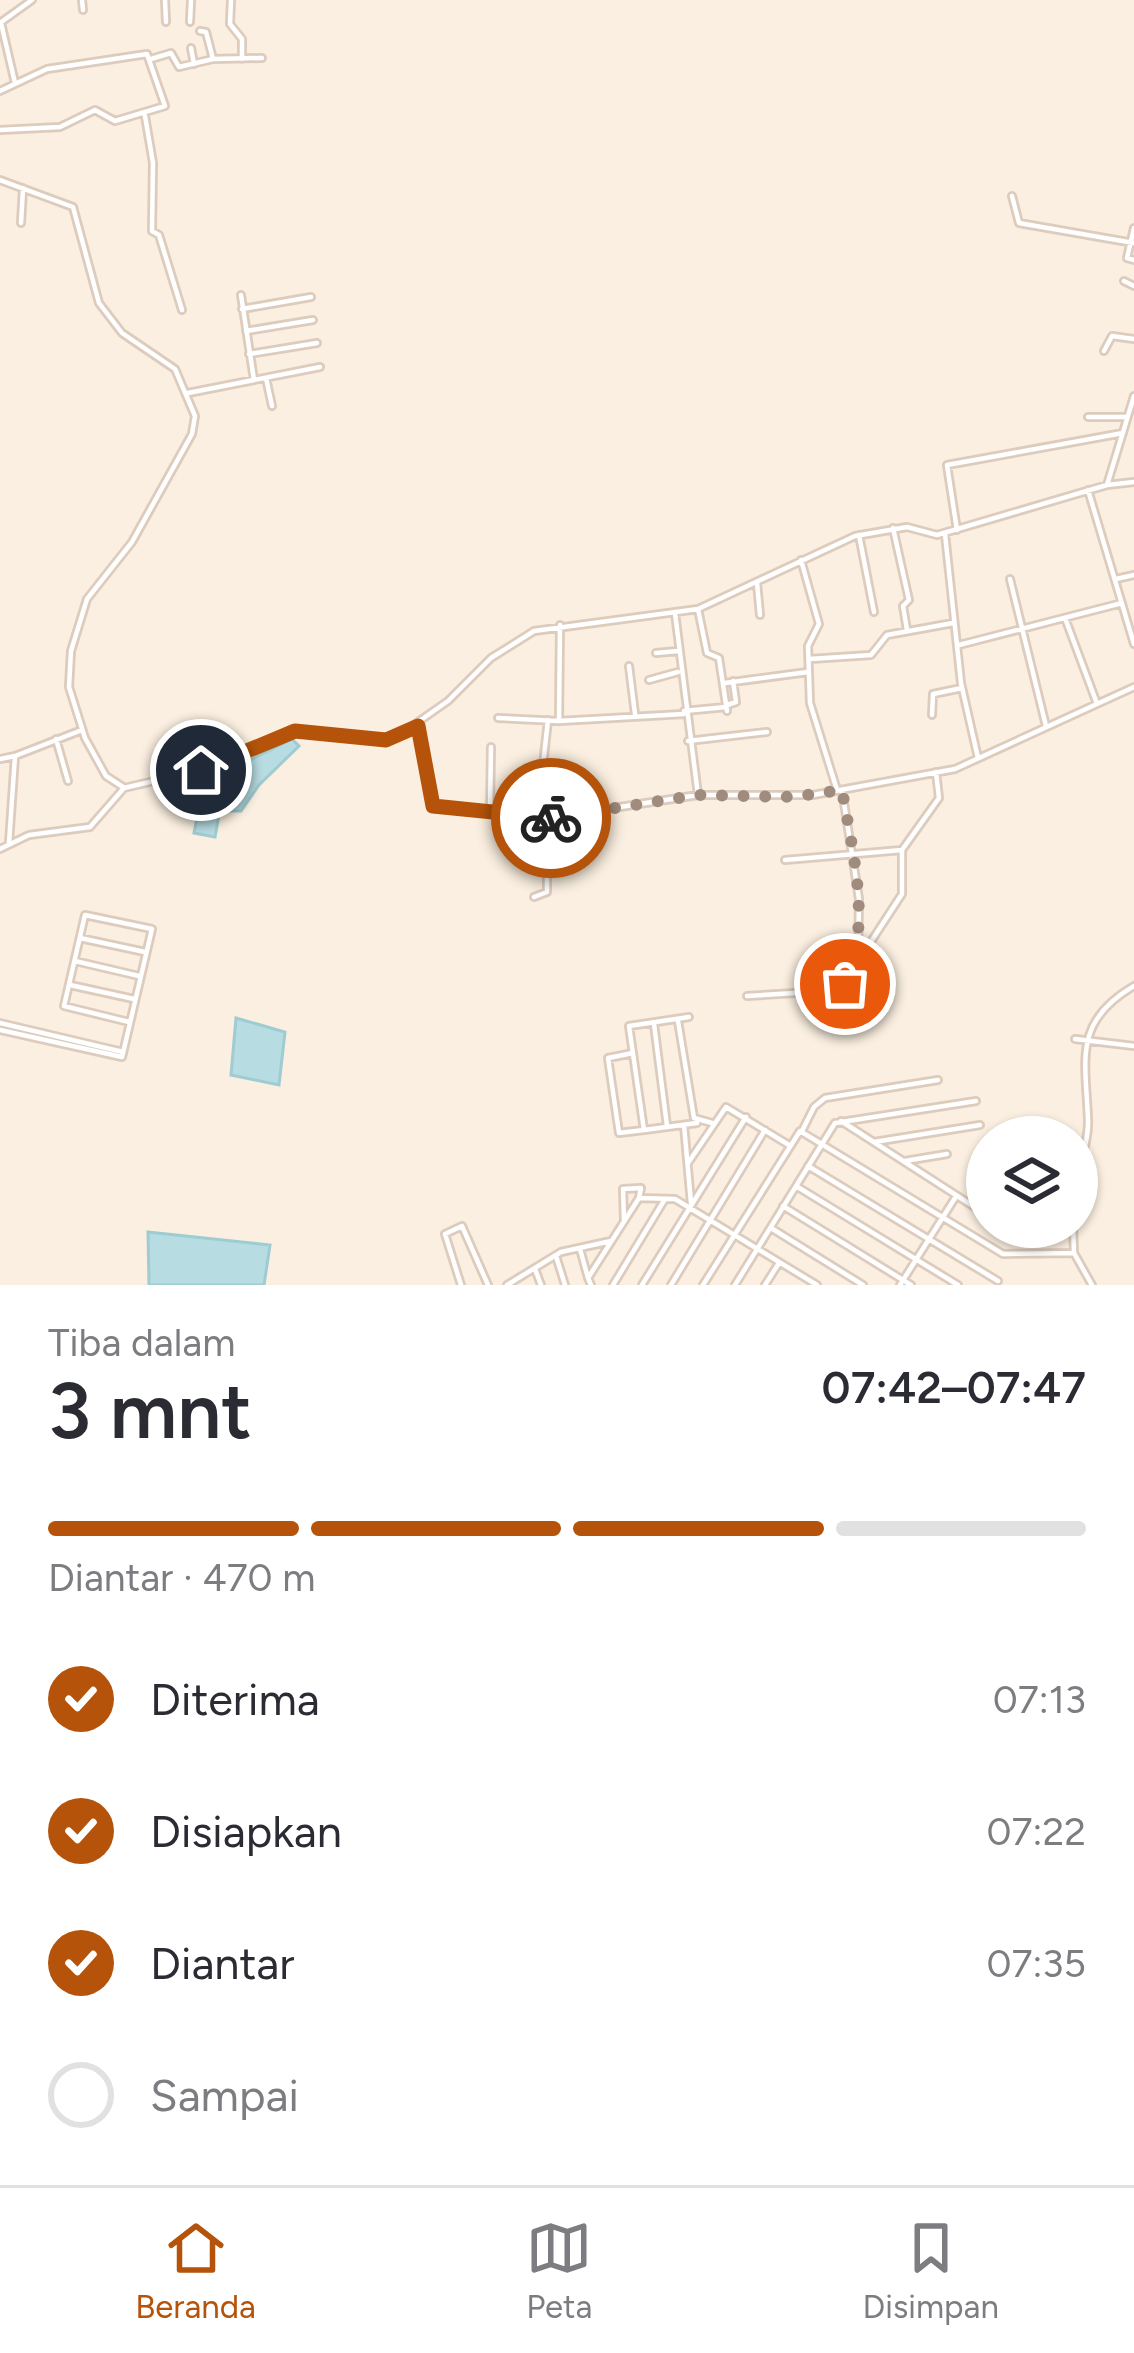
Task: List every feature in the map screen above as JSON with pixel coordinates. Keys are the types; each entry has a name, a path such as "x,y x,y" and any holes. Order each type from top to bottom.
{"street":[{"path":"15,83 1,23 32,0"},
{"path":"82,0 83,10"},
{"path":"165,0 166,22"},
{"path":"190,22 191,0"},
{"path":"231,0 230,24 242,39 242,59"},
{"path":"200,32 208,34 213,58"},
{"path":"191,48 194,64"},
{"path":"0,91 56,67 139,54 151,59 171,53 179,67 213,58 262,58"},
{"path":"0,130 64,126 95,110 108,122 145,116 164,106 151,59"},
{"path":"145,116 153,163 152,231 160,235 173,268 182,310"},
{"path":"0,180 73,207 102,307 122,333 175,369 196,416 192,434 132,542 97,582 78,621 68,671 82,730 106,776 124,788"},
{"path":"21,223 23,188"},
{"path":"1012,196 1019,224 1132,243"},
{"path":"1134,228 1127,259 1134,260"},
{"path":"1124,281 1134,286"},
{"path":"241,295 254,380"},
{"path":"242,309 311,297"},
{"path":"246,331 313,320"},
{"path":"1104,351 1112,336 1134,339"},
{"path":"249,354 317,343"},
{"path":"188,393 320,367"},
{"path":"266,378 272,406"},
{"path":"1107,485 1134,397"},
{"path":"1088,417 1127,417"},
{"path":"957,530 947,465 1123,434"},
{"path":"0,849 90,826 124,788 201,770 295,731 386,740 418,726 508,646 560,625 698,609 859,535 893,528 945,533 1088,490 1134,482"},
{"path":"1088,490 1114,580 1131,619 1134,643"},
{"path":"893,528 909,600 903,606 907,631"},
{"path":"945,533 962,688 978,758"},
{"path":"859,535 874,612"},
{"path":"801,560 819,624 808,659 813,718 839,790 853,855 858,962"},
{"path":"1114,580 1134,575"},
{"path":"1010,579 1046,726"},
{"path":"757,583 760,615"},
{"path":"959,645 1024,632 1122,603"},
{"path":"698,609 707,653 718,656 726,708"},
{"path":"675,613 698,795"},
{"path":"1065,618 1096,702"},
{"path":"808,659 871,655 884,637 953,623"},
{"path":"559,721 560,625"},
{"path":"656,653 679,651"},
{"path":"629,666 635,716"},
{"path":"649,680 680,671"},
{"path":"723,683 808,672"},
{"path":"498,718 559,721 726,708 736,702 733,681"},
{"path":"418,726 432,805 548,818 698,795 793,797 936,772 978,758 1134,687"},
{"path":"932,715 933,694 962,688"},
{"path":"543,765 548,720"},
{"path":"0,759 82,730"},
{"path":"688,741 766,732"},
{"path":"56,739 68,781"},
{"path":"490,812 491,747"},
{"path":"9,843 15,756"},
{"path":"747,996 828,991 846,980 902,894 902,850 939,798 936,772"},
{"path":"534,898 547,892 548,818"},
{"path":"785,860 902,850"},
{"path":"0,1026 123,1053 152,928 85,915 65,1009 129,1022"},
{"path":"80,938 145,952"},
{"path":"75,961 139,976"},
{"path":"846,980 846,994"},
{"path":"70,986 134,999"},
{"path":"1086,1116 1082,1064 1086,1042 1103,1010 1134,986"},
{"path":"644,1130 629,1026 689,1017"},
{"path":"678,1018 698,1124"},
{"path":"654,1022 667,1126"},
{"path":"1075,1039 1134,1046"},
{"path":"633,1053 608,1058 619,1133 712,1123"},
{"path":"703,1285 789,1145 825,1098 938,1080"},
{"path":"735,1285 841,1121 976,1101"},
{"path":"688,1163 726,1107 789,1145"},
{"path":"642,1285 746,1117"},
{"path":"841,1121 966,1201"},
{"path":"684,1125 690,1205"},
{"path":"874,1142 966,1127"},
{"path":"671,1285 765,1130"},
{"path":"802,1132 1011,1256 1075,1253"},
{"path":"904,1161 947,1154"},
{"path":"808,1166 998,1281"},
{"path":"589,1281 639,1198 641,1188 623,1185 624,1221"},
{"path":"796,1186 958,1285"},
{"path":"639,1198 690,1205 817,1285"},
{"path":"614,1285 665,1198"},
{"path":"901,1282 955,1198"},
{"path":"783,1206 911,1285"},
{"path":"461,1285 445,1234 462,1226 488,1285"},
{"path":"770,1227 863,1285"},
{"path":"511,1284 556,1255 610,1241"},
{"path":"579,1247 589,1281"},
{"path":"1075,1248 1092,1285"},
{"path":"556,1255 565,1285"},
{"path":"765,1285 779,1263"},
{"path":"535,1269 541,1285"},
{"path":"794,1285 800,1275"}],"water":[{"path":"292,739 299,746 259,785 241,811 231,811 240,765"},
{"path":"227,770 215,837 194,833 205,777"},
{"path":"236,1018 285,1032 279,1085 231,1075"},
{"path":"148,1232 270,1245 264,1285 149,1285"}],"way so far":[{"path":"551,818 698,795 793,797 842,790 860,911 858,962 845,984"}],"route":[{"path":"201,770 295,731 386,740 418,726 433,806 551,818"}]}
